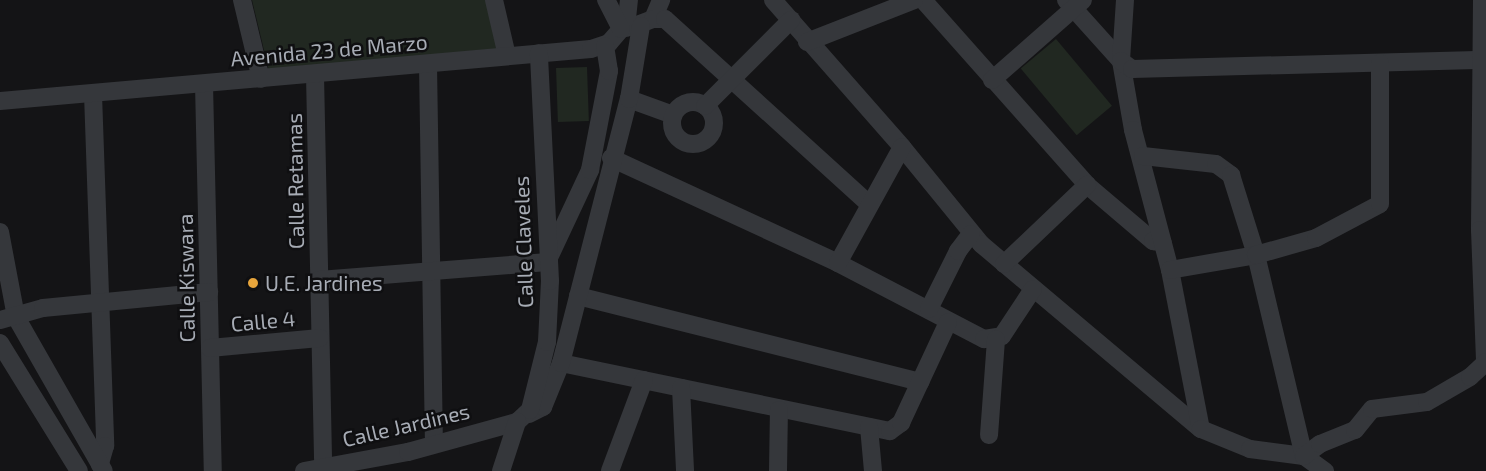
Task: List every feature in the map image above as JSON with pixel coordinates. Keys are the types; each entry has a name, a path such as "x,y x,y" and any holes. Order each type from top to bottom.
{"street":[{"path":"242,0 261,79"},
{"path":"494,0 507,56"},
{"path":"606,0 635,25"},
{"path":"522,418 543,407 561,363 602,203 611,158 629,99 635,25 629,0"},
{"path":"319,280 547,262 558,244 570,207 580,194 590,170 609,71 606,46 635,25 662,0"},
{"path":"773,0 807,42 902,147 971,234 1033,289 1201,429 1250,449 1304,456 1325,471"},
{"path":"807,42 914,0"},
{"path":"923,0 1087,185 1153,241 1163,243"},
{"path":"1125,0 1121,61 1133,130 1143,156 1170,270 1201,429"},
{"path":"1304,456 1320,444 1355,430 1372,410 1427,402 1470,377 1486,362 1480,230 1482,0"},
{"path":"992,80 1074,3 1121,61 1132,69 1483,59"},
{"path":"635,25 665,19 730,82 868,203"},
{"path":"705,106 791,20"},
{"name":"Avenida 23 de Marzo","path":"0,101 428,65 606,46"},
{"name":"Calle Claveles","path":"501,471 522,418 536,395 546,342 550,281 547,262 539,53"},
{"path":"1170,270 1256,255 1316,238 1380,204 1380,63"},
{"path":"428,65 434,444"},
{"name":"Calle Retamas","path":"315,75 323,466"},
{"name":"Calle Kiswara","path":"204,84 213,471"},
{"path":"93,94 105,446 102,468"},
{"path":"629,99 673,115"},
{"path":"687,103 705,106 714,124 702,141 681,140 673,129 673,115 687,103"},
{"path":"838,263 868,203 902,147"},
{"path":"1143,156 1225,168 1233,178 1256,255 1304,456"},
{"path":"611,158 838,263 984,339 996,339"},
{"path":"1004,264 1087,185"},
{"path":"580,194 602,203"},
{"path":"0,232 8,318 102,468"},
{"path":"929,309 958,251 971,234"},
{"path":"988,435 996,339 1033,289"},
{"path":"8,318 43,308 209,292"},
{"path":"578,296 921,382"},
{"path":"561,363 681,387 779,410 890,431 898,427 948,322"},
{"name":"Calle 4","path":"210,348 320,338"},
{"path":"0,343 79,471"},
{"path":"610,471 644,380"},
{"path":"681,387 685,471"},
{"path":"778,471 779,410"},
{"name":"Calle Jardines","path":"304,471 408,453 522,418"},
{"path":"868,428 873,471"},
{"path":"402,471 408,453"}],"shaded area":[{"path":"252,0 487,0 498,49 269,71"},
{"path":"1056,39 1112,106 1077,135 1021,69"},
{"path":"587,67 589,121 558,122 556,68"}],"place":[{"name":"U.E. Jardines","path":"253,283"}]}
